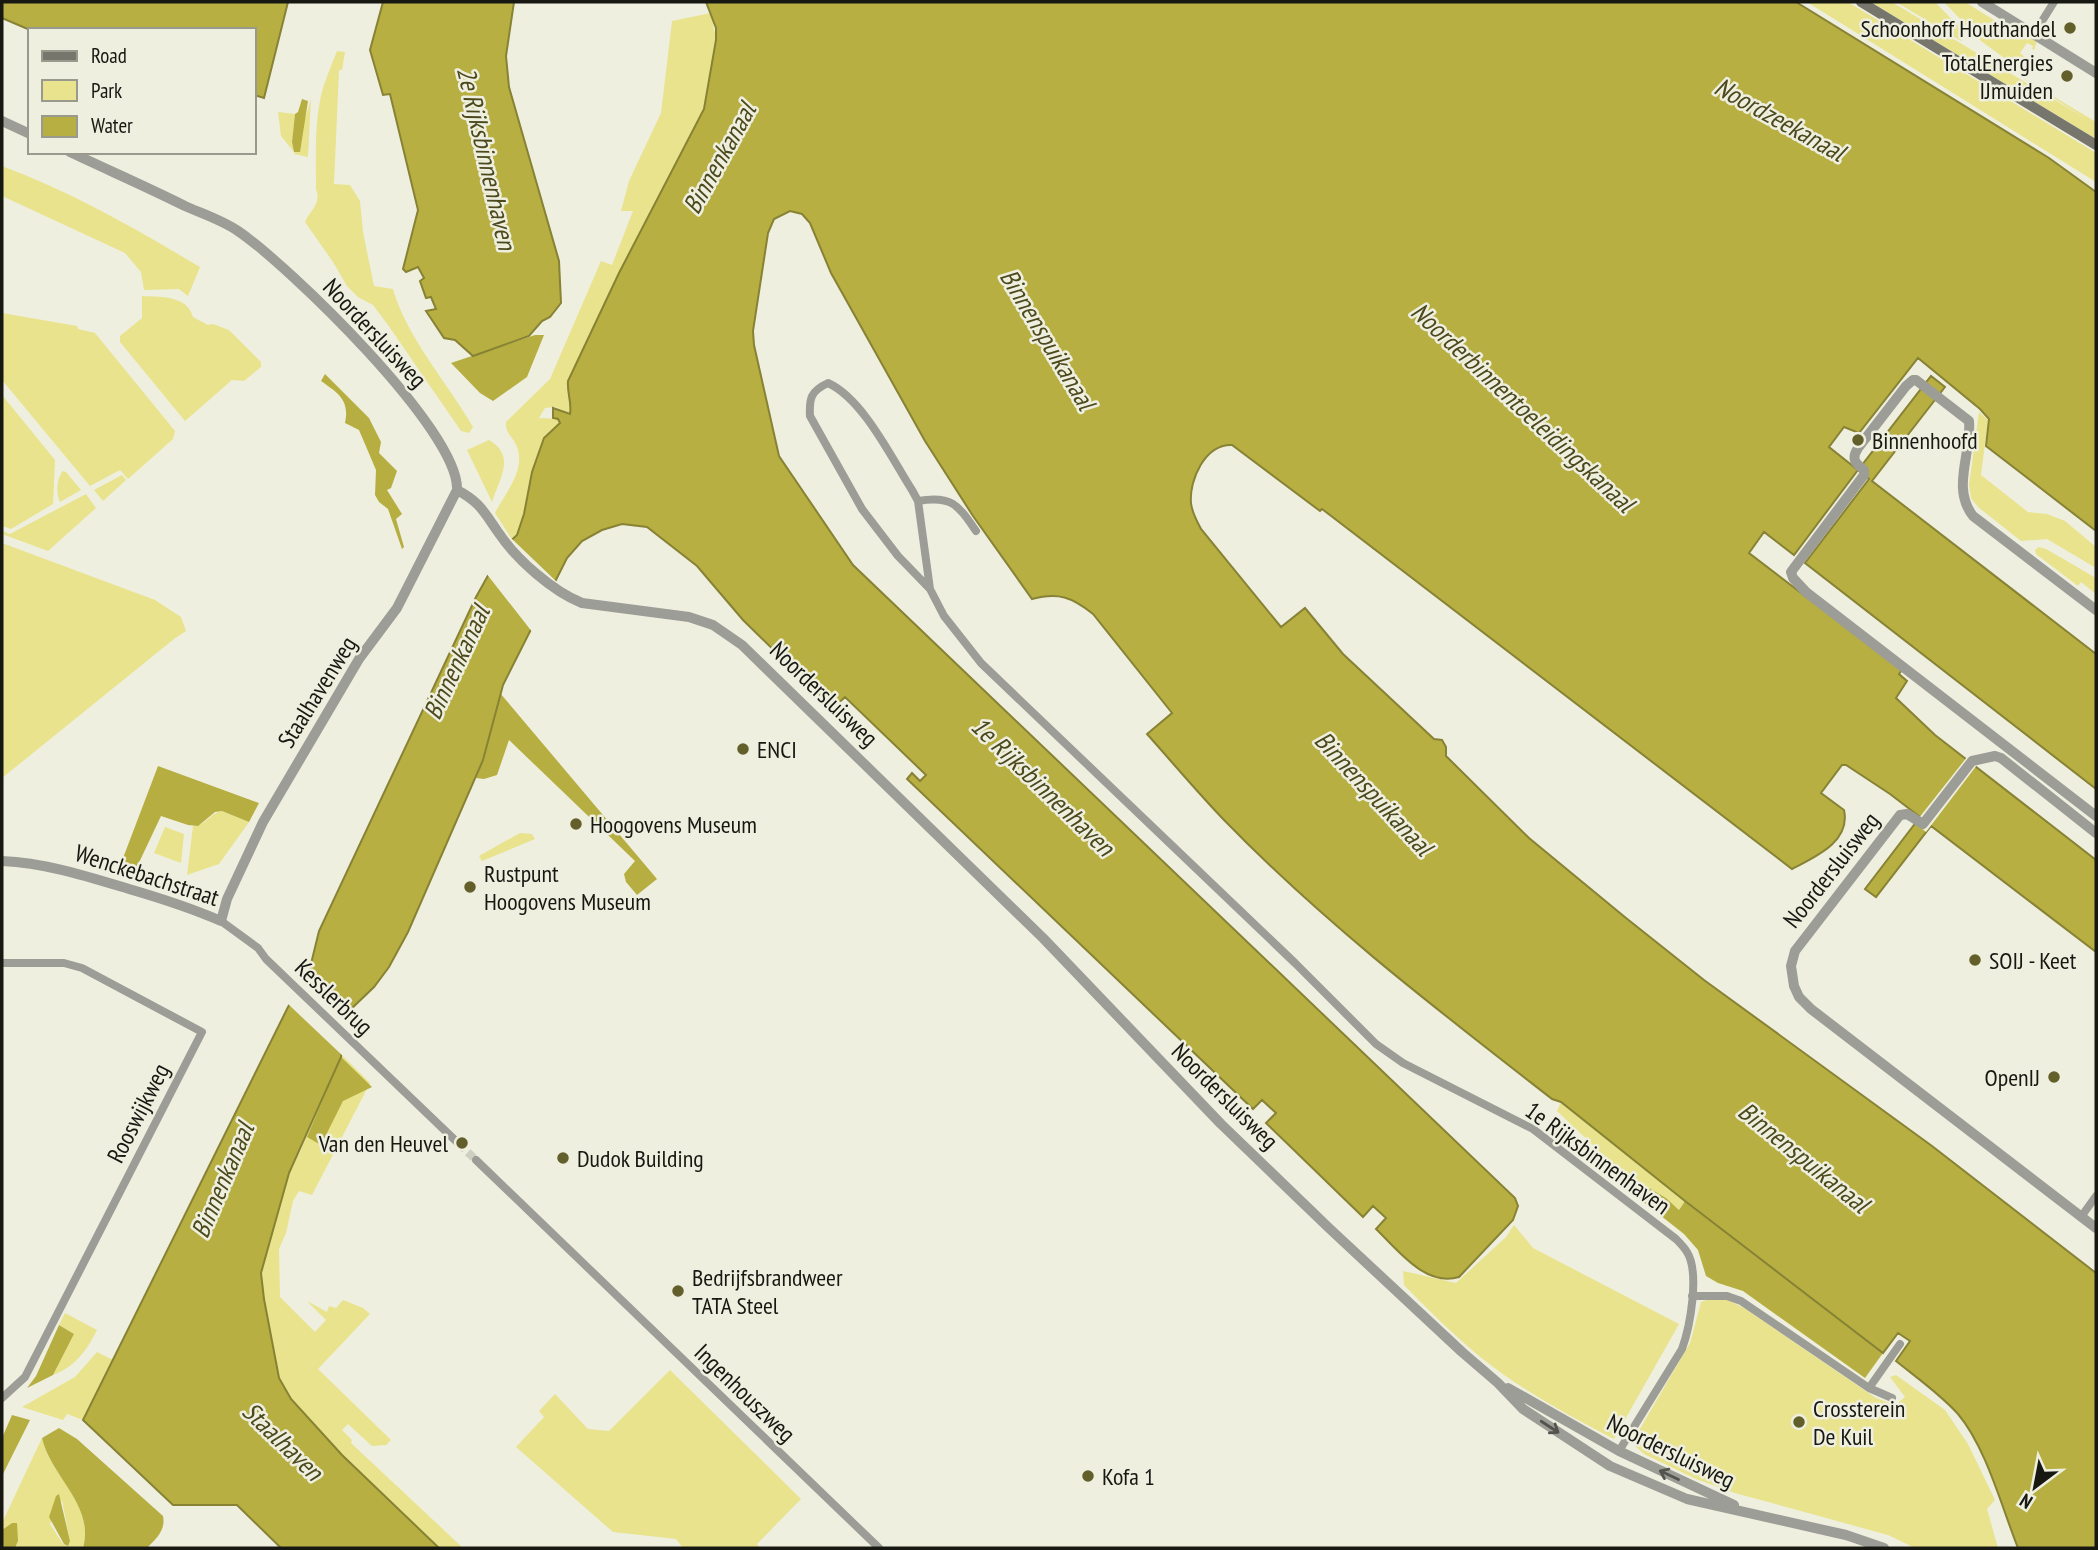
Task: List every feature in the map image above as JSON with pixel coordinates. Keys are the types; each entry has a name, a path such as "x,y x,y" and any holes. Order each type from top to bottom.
{"main road":[{"path":"1861,2 2096,145"}],"street":[{"path":"1982,2 2096,73"},
{"path":"2034,33 2054,2"},
{"path":"2,121 28,133"},
{"name":"Noordersluisweg","path":"74,154 235,229 271,255 365,348 407,397 442,447 454,470 457,490 482,507 498,533 557,590 582,603 689,617 713,625 742,645 1043,938 1221,1124 1411,1305 1498,1382 1523,1409 1610,1466 1687,1499 1846,1535 1884,1548"},
{"path":"2096,610 1973,516 1964,505 1962,494 1970,434 1969,421 1920,382 1913,380 1857,448 1854,463 1864,470 1864,475 1791,572 1806,592 2096,816"},
{"name":"1e Rijksbinnenhaven","path":"930,589 918,501 855,402 839,388 828,383 814,390 809,400 810,416 862,509 898,556 930,589 944,616 981,663 1285,953 1376,1044 1402,1063 1533,1129 1676,1239 1687,1252 1692,1265 1688,1334 1682,1349 1619,1451"},
{"name":"Staalhavenweg","path":"221,921 228,899 263,822 359,659 397,608 457,490"},
{"path":"918,501 936,498 954,502 976,531"},
{"name":"Noordersluisweg","path":"2081,1217 1822,1019 1799,997 1791,973 1799,944 1900,815 1907,814 1923,824 1972,761 1984,757 2001,758 2096,833"},
{"name":"Wenckebachstraat","path":"2,861 33,862 74,872 193,908 221,921 258,948 266,959"},
{"name":"Kesslerbrug","path":"266,959 459,1144"},
{"name":"Rooswijkweg","path":"2,962 64,963 82,968 202,1032 25,1377 2,1398"},
{"name":"Ingenhouszweg","path":"476,1160 878,1548"},
{"path":"2096,1196 2081,1217 2096,1228"},
{"path":"1692,1296 1727,1296 1741,1301 1869,1388 1892,1398"},
{"path":"1869,1388 1900,1344"},
{"name":"Noordersluisweg","path":"1498,1382 1619,1451 1754,1514"},
{"path":"1610,1466 1619,1451"}],"green space":[{"path":"1807,2 1848,2 2096,153 2096,182"},
{"path":"1871,2 1892,2 2088,120 2013,72 2096,122 2096,139"},
{"path":"1896,2 1935,2 1965,33 1961,41"},
{"path":"1944,2 1965,2 2002,25 2008,23 2037,41 2034,50 2033,46 2027,43 2020,53 2027,59 2022,66 2032,72 2029,76 1981,41"},
{"path":"711,13 716,40 704,109 652,216 619,273 568,381 570,415 556,407 545,408 539,418 558,419 560,423 544,439 533,472 524,514 513,541 495,513 517,473 519,464 517,447 508,432 506,422 550,379 601,261 612,265 633,211 621,211 629,181 661,113 672,21"},
{"path":"337,51 345,52 342,70 339,70 334,184 350,185 360,201 374,286 393,289 408,325 473,427 469,433 461,431 373,305 358,297 347,286 305,222 317,199 318,113 323,88"},
{"path":"311,99 308,157 294,154"},
{"path":"278,112 295,114 292,142 294,152 281,136"},
{"path":"2,166 79,199 200,267 188,296 179,289 144,290 141,272 125,253 2,196"},
{"path":"142,296 179,301 190,310 193,317 208,325 213,324 229,330 261,362 261,367 244,381 232,380 185,421 120,342 120,336 142,318"},
{"path":"2,313 77,326 78,329 95,333 175,431 173,439 128,479 120,470 90,486 2,380"},
{"path":"2,395 55,460 53,504 11,529 2,526"},
{"path":"1979,412 1988,420 1981,475 2028,512 2047,514 2065,521 2096,547 2096,568 2047,539 2021,541 1978,507 1971,498 1969,485"},
{"path":"489,440 497,446 504,460 502,476 492,502 467,450"},
{"path":"63,471 81,490 60,502 57,486"},
{"path":"122,475 126,480 103,501 94,490"},
{"path":"86,494 96,508 48,551 2,534 2,531 10,534"},
{"path":"2,543 155,600 181,617 186,631 2,778"},
{"path":"2039,547 2096,578 2096,594 2081,582 2078,586 2036,554 2035,550"},
{"path":"222,811 249,822 219,864 187,875 193,826"},
{"path":"165,827 184,834 181,863 154,853"},
{"path":"520,833 532,834 535,839 482,861 479,856"},
{"path":"341,1054 370,1083 312,1195 299,1191 293,1201 286,1233 279,1249 280,1297 315,1332 326,1320 307,1301 327,1312 329,1306 336,1308 343,1300 363,1308 370,1314 318,1369 391,1440 386,1445 372,1446 348,1424 342,1430 352,1440 351,1443 463,1548 439,1548 342,1455 291,1399 279,1378 261,1273 289,1173"},
{"path":"1561,1102 1685,1201 1679,1210 1666,1198 1620,1171 1557,1111"},
{"path":"1514,1225 1533,1248 1679,1324 1614,1439 1511,1380 1479,1356 1404,1285 1403,1271 1456,1283 1506,1237"},
{"name":"Crossterein De Kuil","path":"1712,1298 1726,1299 1744,1308 1876,1398 1895,1405 1905,1397 1890,1377 1896,1375 1945,1410 1968,1444 1995,1500 1987,1509 1998,1548 1915,1548 1888,1535 1735,1493 1696,1479 1644,1454 1635,1446 1637,1434 1690,1343 1701,1302"},
{"path":"65,1313 97,1330 79,1357 53,1375 74,1334 59,1325"},
{"path":"97,1352 113,1360 83,1420 67,1414 63,1420 22,1407 75,1377"},
{"path":"670,1370 801,1499 757,1544 760,1548 683,1548 676,1539 613,1532 516,1447 544,1417 539,1411 555,1394 588,1429 609,1431"},
{"path":"42,1438 54,1465 78,1504 85,1532 83,1548 15,1548 18,1541 12,1523 2,1530 2,1523","holes":["62,1500 70,1541 68,1546 63,1544 50,1524"]}],"shaded area":[{"path":"302,99 308,101 300,152 294,152 292,142 295,114"},
{"path":"535,335 544,335 527,377 493,401 480,393 451,363"},
{"path":"325,374 369,418 381,442 379,453 397,471 391,488 387,490 402,514 396,519 404,547 402,549 388,509 375,495 376,470 359,430 345,423 344,403 337,393 321,381"},
{"path":"500,693 657,879 637,895 626,882 624,874 635,861 509,740 497,775 484,779 476,778"},
{"path":"158,766 259,803 249,822 222,811 215,812 198,826 161,816 135,871 120,866"},
{"path":"341,1057 372,1087 343,1101 321,1145 307,1137"},
{"path":"1620,1171 1666,1198 1679,1210 1685,1201 1883,1353 1865,1378 1743,1291 1706,1276 1698,1250 1684,1234 1613,1178"},
{"path":"59,1325 74,1334 53,1375 27,1388 36,1376"},
{"path":"12,1415 30,1420 2,1476 2,1438"},
{"path":"59,1428 77,1439 163,1516 162,1530 147,1548 83,1548 83,1518 42,1438"},
{"path":"59,1494 70,1541 68,1546 64,1544 49,1517"},
{"path":"12,1523 17,1523 18,1541 15,1548 2,1548 2,1530"}],"water":[{"path":"2,2 288,2 264,98 256,96 256,28 28,29 2,18"},
{"name":"2e Rijksbinnenhaven","path":"383,2 514,2 506,56 509,87 559,261 561,303 529,336 473,356 455,340 444,338 426,311 436,309 431,297 426,298 420,281 424,278 418,267 406,272 403,269 418,210 390,94 383,95 370,50"},
{"path":"706,2 1796,2 2049,158 2096,192 2096,531 1986,446 1989,419 1918,358 1859,433 1844,427 1829,447 1858,470 1794,555 1764,532 1749,553 1902,670 1899,674 1907,681 1896,698 1935,735 2096,860 2096,952 1931,826 1876,897 1865,889 1920,817 1846,765 1842,765 1821,793 1844,810 1842,831 1829,847 1792,869 1322,509 1320,511 1232,445 1214,450 1201,465 1193,484 1191,503 1201,529 1281,627 1305,608 1343,654 1434,739 1442,740 1446,747 1446,756 1529,838 1704,980 1932,1146 2096,1273 2096,1548 2018,1548 1985,1460 1968,1428 1944,1400 1896,1361 1910,1341 1898,1333 1883,1353 1561,1102 1552,1099 1425,1000 1302,896 1225,821 1147,734 1172,713 1093,614 1078,604 1057,596 1032,599 973,516 925,441 831,273 810,223 802,214 790,211 774,219 768,233 753,331 754,345 779,456 853,565 1515,1198 1518,1206 1513,1220 1459,1277 1435,1277 1413,1265 1376,1229 1386,1218 1373,1206 1363,1217 1266,1123 1276,1113 1262,1100 1253,1109 907,779 912,773 920,781 926,775 845,697 833,708 743,620 697,566 647,527 622,524 602,530 582,541 567,558 503,685 483,760 408,932 389,967 374,987 348,1012 341,1057 289,1173 261,1273 279,1378 291,1399 342,1455 439,1548 281,1548 237,1505 173,1505 83,1420 288,1007 309,972 319,931 476,597 504,547 517,535 532,472 544,438 560,423 553,418 553,408 570,414 568,381 619,273 704,109 716,40 716,28"},
{"path":"1931,376 1945,387 1872,481 2096,654 2096,789 1805,563 1869,479 1858,470"}],"pier":[{"path":"511,538 558,583 533,633 486,573 501,546"},
{"path":"1967,757 1977,765 1926,832 1915,823"},
{"path":"303,974 351,1020 344,1057 287,1003"}],"tunnel":[{"path":"459,1144 476,1160"}],"place":[{"name":"Schoonhoff Houthandel","path":"2070,28"},
{"name":"TotalEnergies IJmuiden","path":"2067,76"},
{"name":"Binnenhoofd","path":"1858,440"},
{"name":"ENCI","path":"743,749"},
{"name":"Hoogovens Museum","path":"576,824"},
{"name":"Rustpunt Hoogovens Museum","path":"470,887"},
{"name":"SOIJ - Keet","path":"1975,960"},
{"name":"OpenIJ","path":"2054,1077"},
{"name":"Van den Heuvel","path":"462,1143"},
{"name":"Dudok Building","path":"563,1158"},
{"name":"Bedrijfsbrandweer TATA Steel","path":"678,1291"},
{"name":"Crossterein De Kuil","path":"1799,1422"},
{"name":"Kofa 1","path":"1088,1476"}],"water label":[{"name":"Noordzeekanaal","path":"1780,119"},
{"name":"Binnenkanaal","path":"719,158"},
{"name":"Binnenspuikanaal","path":"1048,339"},
{"name":"Noorderbinnentoeleidingskanaal","path":"1523,407"},
{"name":"Binnenkanaal","path":"456,662"},
{"name":"Binnenspuikanaal","path":"1374,793"},
{"name":"Binnenspuikanaal","path":"1804,1157"},
{"name":"Binnenkanaal","path":"222,1180"},
{"name":"Staalhaven","path":"283,1441"}]}
